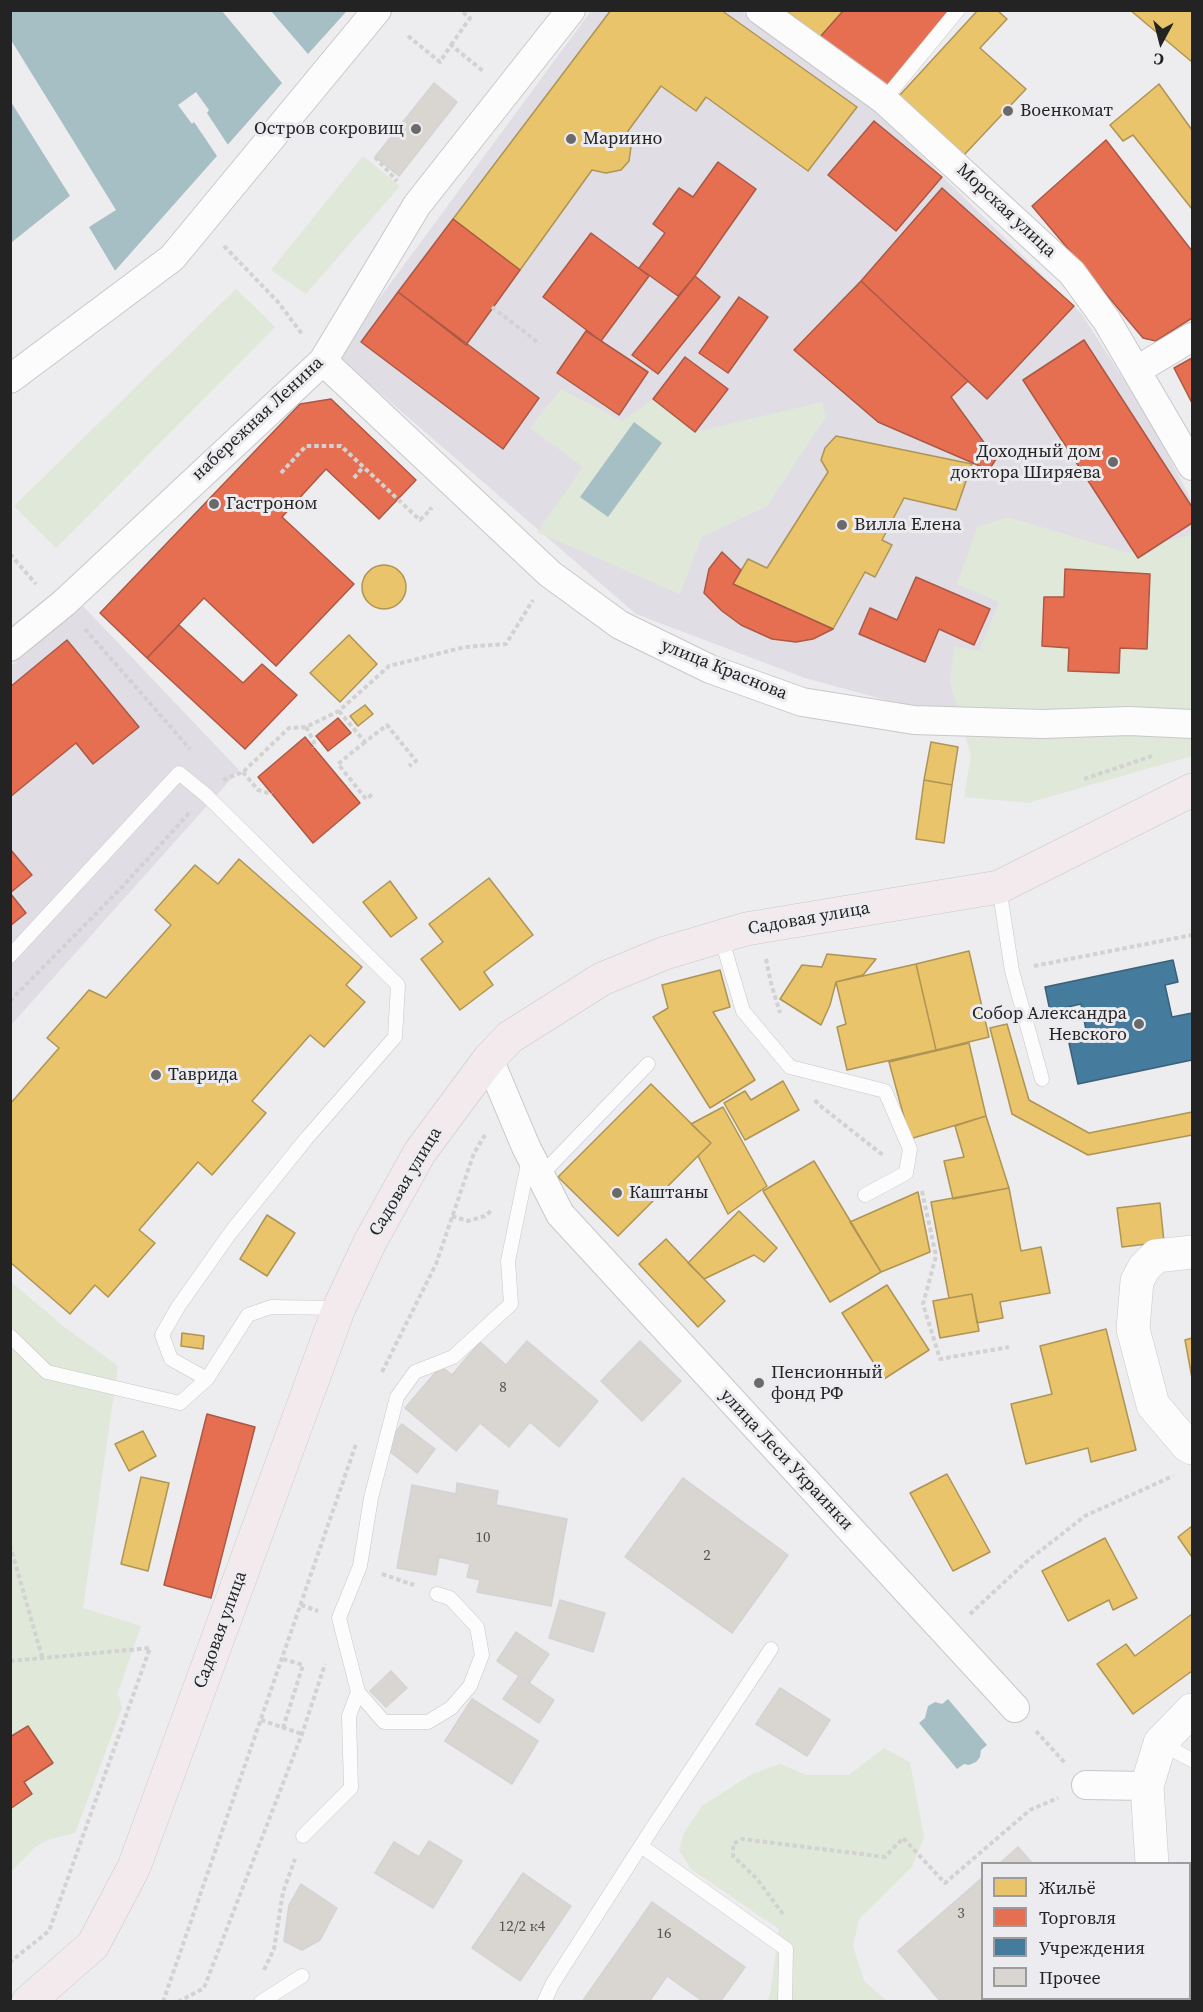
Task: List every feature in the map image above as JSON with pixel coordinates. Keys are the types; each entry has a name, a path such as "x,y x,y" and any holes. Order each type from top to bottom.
{"main road":[{"name":"Садовая улица","path":"28,2001 93,1945 134,1867 339,1308 370,1242 420,1152 489,1059 510,1037 602,979 665,953 746,929 999,887 1192,790"}],"street":[{"path":"10,379 172,258 377,10"},
{"name":"набережная Ленина","path":"10,647 64,603 323,361 417,205 571,10"},
{"name":"Морская улица","path":"759,10 884,100 1072,273 1107,321 1192,466"},
{"path":"1137,370 1192,337"},
{"name":"улица Краснова","path":"323,361 550,574 620,625 710,669 802,702 915,720 1043,724 1129,721 1192,724"},
{"name":"улица Леси Украинки","path":"489,1059 535,1165 560,1214 1015,1708"},
{"path":"1190,1447 1153,1405 1132,1329 1137,1281 1144,1268 1156,1256 1192,1252"},
{"path":"1152,1862 1147,1785 1160,1743 1192,1710"},
{"path":"1086,1785 1147,1785"}],"lane":[{"path":"884,100 958,10"},
{"path":"10,956 179,773 206,795 398,985 395,1037 306,1139 231,1232 178,1307 162,1335 171,1359 207,1379"},
{"path":"999,887 1012,971 1042,1079"},
{"path":"721,937 743,1011 790,1067 885,1091 910,1149 906,1173 865,1195"},
{"path":"437,1594 450,1598 477,1627 482,1655 470,1686 451,1708 428,1722 384,1722 358,1692 339,1618 360,1566 371,1498 397,1397 415,1372 453,1357 510,1304 508,1261 535,1165 648,1064"},
{"path":"10,1336 46,1372 180,1403 207,1379 248,1316 271,1307 339,1308"},
{"path":"544,2001 553,1983 641,1846 771,1649"},
{"path":"303,1836 351,1788 349,1716 358,1692"},
{"path":"1160,1743 1192,1761"},
{"path":"641,1846 786,1949 785,2001"},
{"path":"261,2001 302,1976"}],"path":[{"path":"408,36 440,62 470,18 460,10"},
{"path":"451,45 507,91"},
{"path":"237,260 278,302"},
{"path":"492,307 540,344"},
{"path":"281,473 306,446 341,446 420,520"},
{"path":"354,478 363,467"},
{"path":"10,1001 123,886 218,782 243,772 289,728 306,727 339,711 389,666 465,647 506,644 550,574"},
{"path":"118,665 195,755"},
{"path":"339,711 365,742"},
{"path":"373,794 366,799 338,764 387,725 416,761 409,766"},
{"path":"306,727 314,742 314,748"},
{"path":"1084,778 1160,753"},
{"path":"243,772 258,790 272,794"},
{"path":"1012,971 1192,935"},
{"path":"765,950 771,983"},
{"path":"818,1104 906,1173"},
{"path":"378,1380 436,1264 474,1153 485,1133"},
{"path":"920,1183 936,1257 923,1304 940,1359 1009,1347"},
{"path":"163,2001 359,1436"},
{"path":"947,1635 1026,1562 1085,1516 1180,1473 1190,1447"},
{"path":"10,1545 42,1657"},
{"path":"360,1566 437,1594"},
{"path":"178,2001 204,1988 302,1734 339,1618"},
{"path":"10,1661 150,1648 49,1931 10,1962"},
{"path":"283,1659 303,1665 283,1728"},
{"path":"786,1949 789,1924 758,1879 733,1856 733,1844 742,1839 885,1857 903,1838 945,1884 1030,1810 1086,1785 1015,1708"},
{"path":"261,1720 302,1734"},
{"path":"258,1980 274,1949 283,1892 303,1836"}],"shaded area":[{"path":"591,11 741,11 871,106 1081,313 1154,427 1192,502 1192,718 948,717 805,678 636,614 337,356"},
{"path":"363,156 400,186 306,294 271,270"},
{"path":"236,289 275,327 56,548 14,506"},
{"path":"561,389 622,421 653,399 695,432 822,402 826,417 767,506 702,537 680,594 537,532 583,467 530,428"},
{"path":"1008,517 1128,553 1192,534 1192,756 1028,803 964,797 971,756 950,682 954,646 979,651 999,602 957,584 977,527","holes":["1065,569 1150,574 1147,649 1120,648 1119,673 1068,671 1069,648 1042,646 1044,597 1064,597"]},
{"path":"83,606 239,770 11,1025 11,666"},
{"path":"11,1282 63,1326 118,1366 83,1608 141,1626 117,1695 122,1708 75,1833 47,1840 34,1848 11,1872"},
{"path":"884,1748 910,1762 924,1837 912,1867 859,1919 853,1946 864,1981 887,2001 766,2001 770,1996 779,1929 691,1869 679,1850 684,1833 702,1806 752,1774 780,1764 807,1775 849,1775"}],"water":[{"path":"11,11 347,11 115,271 70,196 11,243"},
{"path":"634,422 662,443 608,517 580,497"},
{"path":"948,1699 987,1745 981,1750 976,1762 969,1765 964,1764 957,1769 919,1723 925,1718 928,1706 935,1702 942,1704"}],"pier":[{"path":"350,10 117,274 113,273 69,201 10,246 70,196 11,102 11,40 116,210 89,227 115,271 217,156 194,122 192,124 178,105 196,92 209,110 207,113 228,145 282,83 222,11 271,11 308,54"}],"building: Жильё":[{"name":"Мариино","path":"611,10 721,10 857,107 808,171 706,97 696,111 661,86 628,131 631,147 629,161 621,170 606,173 592,170 520,270 453,219"},
{"path":"785,10 844,10 820,37"},
{"path":"978,10 997,10 1007,19 980,48 1026,89 964,155 899,96"},
{"path":"1130,10 1192,10 1192,62"},
{"path":"1159,84 1192,130 1192,209 1133,135 1123,141 1110,125"},
{"name":"Вилла Елена","path":"836,436 972,464 956,510 904,498 882,540 892,545 875,577 865,572 833,629 733,584 748,559 767,568 828,472 821,460 825,448"},
{"path":"384,565 393,566 400,571 405,578 405,596 400,603 393,608 384,609 375,608 368,603 363,596 362,587 363,578 368,571 375,566"},
{"path":"349,635 377,664 340,702 310,673"},
{"path":"365,705 373,714 358,726 350,716"},
{"path":"931,742 958,747 952,785 924,780"},
{"path":"924,780 952,785 944,843 916,839"},
{"name":"Таврида","path":"239,859 362,967 346,985 365,1002 324,1047 310,1035 252,1101 266,1113 212,1175 198,1162 139,1230 155,1243 108,1297 95,1285 70,1314 10,1262 10,1104 59,1048 47,1038 89,990 106,998 171,925 155,910 195,865 218,884"},
{"path":"489,878 533,935 484,972 493,985 460,1010 421,959 443,942 429,924"},
{"path":"390,881 417,918 391,937 363,902"},
{"path":"969,951 989,1037 936,1050 916,964"},
{"path":"827,954 876,959 863,975 836,982 830,1005 821,1025 780,999 802,965 822,967"},
{"path":"916,964 936,1050 847,1070 837,1027 846,1024 836,982"},
{"path":"720,970 730,1007 713,1012 755,1080 710,1108 653,1017 668,1008 662,985"},
{"path":"1007,1024 1029,1100 1089,1133 1192,1112 1192,1135 1088,1155 1012,1114 990,1028"},
{"path":"969,1043 986,1116 910,1139 889,1062"},
{"path":"783,1081 799,1110 745,1140 724,1103 745,1091 751,1100"},
{"path":"651,1084 711,1143 618,1236 558,1177"},
{"path":"723,1107 767,1186 728,1214 698,1156 711,1143 691,1124"},
{"path":"986,1116 1009,1188 953,1199 944,1161 964,1157 955,1126"},
{"path":"814,1161 881,1272 830,1302 763,1191"},
{"path":"1009,1188 1021,1251 1041,1247 1050,1293 1000,1302 1003,1318 977,1323 972,1294 949,1298 931,1202"},
{"path":"918,1192 930,1252 881,1272 850,1222"},
{"path":"1160,1203 1164,1242 1122,1247 1117,1208"},
{"path":"739,1211 777,1248 764,1262 754,1255 704,1279 688,1263"},
{"path":"267,1215 295,1233 267,1276 240,1259"},
{"path":"666,1239 725,1301 698,1327 639,1264"},
{"path":"887,1285 929,1350 884,1379 842,1313"},
{"path":"972,1294 979,1331 940,1338 933,1301"},
{"path":"1106,1329 1136,1450 1091,1462 1088,1448 1026,1464 1011,1404 1052,1394 1040,1346"},
{"path":"182,1333 204,1336 203,1349 181,1346"},
{"path":"1192,1338 1192,1378 1185,1340"},
{"path":"143,1431 156,1456 129,1471 115,1444"},
{"path":"947,1474 990,1552 953,1571 910,1493"},
{"path":"141,1477 169,1483 148,1571 121,1564"},
{"path":"1192,1526 1192,1557 1178,1537"},
{"path":"1105,1538 1137,1598 1113,1610 1109,1600 1068,1621 1042,1571"},
{"path":"1192,1614 1192,1671 1133,1714 1097,1664 1126,1644 1135,1656"}],"building: Торговля":[{"path":"844,10 944,10 947,13 884,90 820,37"},
{"path":"874,121 942,177 896,231 828,175"},
{"path":"1106,140 1192,251 1192,318 1156,341 1143,338 1032,206"},
{"path":"718,162 756,189 695,276 678,296 639,268 665,233 653,224 679,188 693,197"},
{"path":"942,188 1074,306 987,399 861,281"},
{"path":"453,219 520,270 466,345 398,292"},
{"path":"591,233 649,276 601,341 543,297"},
{"path":"695,276 720,297 658,374 632,355"},
{"path":"861,281 968,381 951,397 996,459 989,470 878,422 794,350"},
{"path":"398,292 539,398 503,449 361,342"},
{"path":"739,297 768,317 728,373 699,353"},
{"path":"586,331 648,372 619,415 557,373"},
{"path":"1084,340 1192,507 1192,523 1138,558 1023,380"},
{"path":"685,357 728,389 695,432 653,399"},
{"path":"1192,358 1192,403 1174,368"},
{"path":"331,399 416,480 379,519 326,469 282,517 354,584 276,666 204,598 147,658 100,613 300,404"},
{"path":"722,552 741,570 733,584 833,629 813,639 796,642 772,639 741,625 722,611 704,593 709,569"},
{"path":"1065,569 1150,574 1147,649 1120,648 1119,673 1068,671 1069,648 1042,646 1044,597 1064,597"},
{"path":"916,577 990,609 974,645 939,629 925,662 859,634 870,608 897,620"},
{"path":"179,625 243,683 262,664 297,695 245,749 147,658"},
{"path":"67,640 139,727 93,764 76,743 10,797 10,687"},
{"path":"338,718 351,733 328,751 316,736"},
{"path":"305,737 360,803 313,843 258,777"},
{"path":"10,849 32,875 10,893"},
{"path":"10,893 26,913 10,926"},
{"path":"207,1414 255,1427 211,1598 164,1585"},
{"path":"28,1726 53,1763 24,1782 32,1794 10,1809 10,1737"}],"building: Учреждения":[{"name":"Собор Александра Невского","path":"1173,960 1178,982 1165,985 1172,1017 1192,1013 1192,1060 1078,1084 1067,1034 1086,1030 1081,1004 1050,1011 1045,987"}],"building: Прочее":[{"name":"Остров сокровищ","path":"434,83 457,102 399,176 375,157"},
{"path":"527,1341 598,1401 559,1447 530,1422 509,1447 480,1423 456,1451 405,1408 441,1366 452,1375 480,1342 506,1365"},
{"path":"640,1341 681,1381 642,1421 601,1381"},
{"path":"402,1424 435,1449 417,1473 384,1447"},
{"path":"683,1478 788,1555 732,1633 625,1557"},
{"path":"457,1483 498,1491 496,1505 567,1519 551,1606 477,1592 480,1580 467,1577 470,1564 439,1557 436,1575 397,1568 412,1485 456,1494"},
{"path":"560,1600 605,1613 593,1652 549,1638"},
{"path":"516,1632 549,1654 529,1683 497,1661"},
{"path":"391,1671 407,1688 386,1707 370,1691"},
{"path":"519,1676 554,1700 539,1723 503,1699"},
{"path":"780,1688 830,1720 807,1756 756,1724"},
{"path":"472,1699 538,1741 512,1784 445,1741"},
{"path":"429,1841 462,1861 433,1908 375,1873 394,1842 419,1857"},
{"path":"1018,1847 1031,1862 1001,1862"},
{"path":"523,1873 571,1906 520,1981 472,1948"},
{"path":"981,1879 981,2000 990,2000 988,2002 941,2002 898,1951"},
{"path":"301,1884 337,1908 320,1940 302,1950 284,1941 289,1905"},
{"path":"652,1902 745,1967 720,2002 704,2002 667,1976 649,2002 582,2002"}],"place":[{"name":"Военкомат","path":"1008,111"},
{"name":"Остров сокровищ","path":"416,129"},
{"name":"Мариино","path":"571,139"},
{"name":"Доходный дом доктора Ширяева","path":"1113,462"},
{"name":"Гастроном","path":"214,504"},
{"name":"Вилла Елена","path":"842,525"},
{"name":"Собор Александра Невского","path":"1139,1024"},
{"name":"Таврида","path":"156,1075"},
{"name":"Каштаны","path":"617,1193"},
{"name":"Пенсионный фонд РФ","path":"759,1383"}]}
